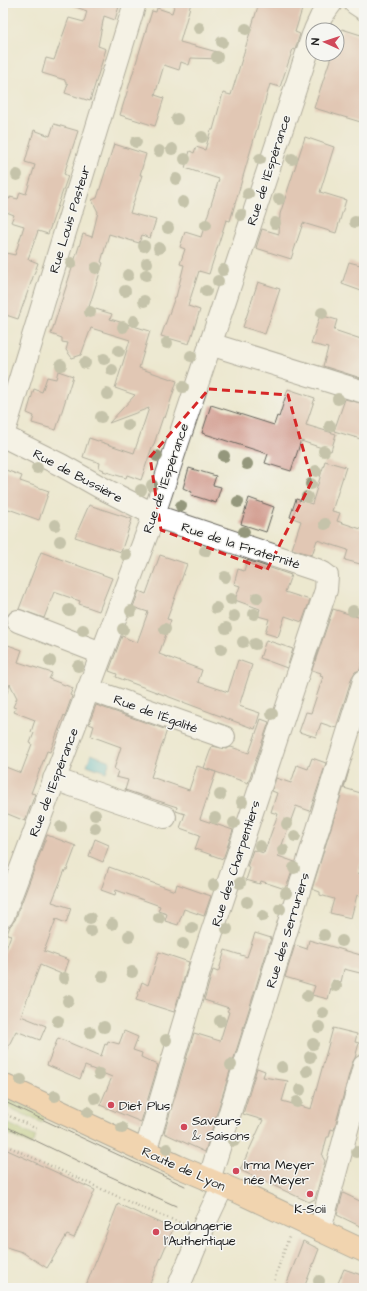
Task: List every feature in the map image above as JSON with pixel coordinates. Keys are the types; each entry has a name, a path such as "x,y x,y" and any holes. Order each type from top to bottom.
{"main road":[{"name":"Route de Lyon","path":"3,1085 145,1151 236,1191 364,1252"}],"street":[{"name":"Rue Louis Pasteur","path":"3,436 135,3"},
{"path":"319,22 331,3"},
{"path":"355,3 364,9"},
{"name":"Rue de l'Espérance","path":"3,916 153,515 305,59"},
{"path":"210,344 364,392"},
{"name":"Rue de Bussière","path":"3,436 61,465 153,515"},
{"name":"Rue de la Fraternité","path":"153,515 317,570 327,576"},
{"name":"Rue des Charpentiers","path":"145,1151 201,965 326,590 327,576"},
{"path":"18,622 101,653"},
{"name":"Rue des Serruriers","path":"178,1288 206,1221 364,681"},
{"name":"Rue de l'Égalité","path":"88,689 224,737"},
{"path":"54,778 165,817"},
{"path":"320,1230 364,1066"}],"path":[{"path":"3,1113 39,1130"},
{"path":"3,1144 145,1209 186,1224 206,1221"},
{"path":"273,1288 276,1274 295,1219"}],"highlighted area":[{"path":"209,389 288,395 312,481 267,570 161,530 150,457"}],"green space":[{"path":"3,1095 46,1115 42,1123 3,1105"},
{"path":"3,1121 36,1137 31,1145 3,1132"}],"water":[{"path":"91,754 110,761 106,772 87,765"}],"building":[{"path":"74,3 120,3 115,20 104,16 98,46 106,49 90,101 65,93 68,84 65,80 42,73 46,58 54,60 69,18 84,22 87,11 73,6"},
{"path":"175,3 191,3 180,42 221,53 220,59 191,58 189,65 181,62 179,70 164,65 155,95 164,98 155,126 120,115 152,11 156,12 157,8 172,13"},
{"path":"259,3 304,3 295,32 300,34 295,50 293,49 280,87 270,84 230,221 226,220 209,274 199,271 188,306 200,310 189,344 161,336 176,297 184,265 180,264 185,249 180,247 185,232 201,237 219,179 185,168 190,151 194,153 196,147 205,150 211,130 213,130 223,93 231,95"},
{"path":"345,30 364,36 364,123 314,108 329,62 345,62"},
{"path":"54,124 78,131 64,174 68,176 48,234 38,231 28,259 38,263 18,319 3,314 3,263 6,253 15,255 24,226 11,222 14,215 4,211 8,198 18,199 20,192 26,194 35,165 25,162 34,130 50,136"},
{"path":"305,137 334,147 320,192 346,200 336,233 303,223 291,259 256,248 262,229 279,234 280,214"},
{"path":"114,144 146,154 140,175 142,175 130,213 156,220 150,238 142,235 139,243 109,234 101,262 103,263 89,307 112,314 110,319 150,331 139,368 177,381 165,418 163,417 141,480 127,475 126,478 103,471 104,470 99,468 100,463 83,457 89,438 134,453 149,408 109,423 135,395 115,388 130,340 91,328 81,355 72,358 66,350 68,343 62,342 62,338 51,334 83,234 92,237 98,212 92,200 97,198"},
{"path":"349,262 364,266 364,292 342,284"},
{"path":"258,282 280,289 265,334 243,327"},
{"path":"320,315 337,320 334,330 364,340 364,379 323,366 328,348 311,344"},
{"path":"58,371 73,376 56,430 32,423 34,416 27,413 34,389 42,392 47,377 56,379"},
{"path":"288,389 315,398 306,425 336,434 331,451 301,441 291,471 265,463 268,454 202,433 211,405 274,425 277,416 279,417"},
{"path":"345,399 364,404 364,440 334,431"},
{"path":"325,461 346,467 332,511 340,513 337,521 364,530 364,565 345,560 348,550 317,540 312,555 292,549 301,521 290,517 296,499 312,504"},
{"path":"189,468 216,476 213,485 221,487 216,503 191,495 192,492 183,488"},
{"path":"3,469 22,476 20,481 49,491 39,520 3,507"},
{"path":"249,498 274,507 266,532 241,524"},
{"path":"89,505 132,519 121,552 75,537"},
{"path":"41,552 112,578 99,611 79,604 80,601 54,592 44,618 19,609"},
{"path":"160,555 187,564 167,619 171,620 159,654 202,670 198,682 228,692 238,660 252,665 239,706 260,713 255,729 116,677 117,674 109,671 122,636 137,643 148,612 133,607 139,591 146,594"},
{"path":"247,560 291,575 285,592 310,600 302,622 285,616 278,637 265,633 269,619 258,616 260,609 235,600 240,586 234,584 238,569 244,571"},
{"path":"333,609 364,619 364,657 360,670 355,672 352,677 336,728 321,723 316,737 299,732 306,712 311,713 323,677 320,676 321,673 312,670"},
{"path":"266,640 293,649 287,668 260,658"},
{"path":"8,645 22,650 18,662 52,673 49,679 73,688 70,695 72,696 65,716 64,715 50,752 47,751 31,793 35,794 25,821 3,812 3,766 21,773 32,744 30,743 34,733 31,732 35,720 14,712 16,708 13,707 17,698 10,684 5,698 3,698 3,648 7,649"},
{"path":"96,705 167,730 151,777 189,790 197,766 216,772 200,819 233,830 223,859 195,849 200,835 180,828 185,814 176,811 177,807 125,790 128,780 116,777 118,771 114,769 121,747 91,736 94,726 89,724"},
{"path":"261,719 269,722 248,783 204,768 212,746 226,749 231,747 249,753"},
{"path":"312,758 326,763 310,811 296,806 278,856 295,862 285,889 261,881 260,884 246,880 250,868 247,867 253,850 264,853 278,814 271,812 277,793 272,791 276,778 291,783 297,765 308,769"},
{"path":"349,770 344,788 364,794 364,852 358,873 363,875 361,881 364,882 364,897 357,895 351,918 330,913 334,899 320,895 320,892 312,889"},
{"path":"47,835 76,846 52,902 71,908 66,923 56,919 44,951 69,960 64,975 40,965 21,1016 46,1026 40,1040 16,1031 3,1057 3,957 11,935 7,934 10,926 15,920"},
{"path":"95,839 109,845 103,862 89,856"},
{"path":"109,867 175,891 177,884 211,896 204,916 184,909 178,925 165,921 167,914 158,911 160,906 116,890 115,895 101,890"},
{"path":"255,933 271,938 205,1152 164,1133 194,1033 220,1041 229,1012 227,1011 229,1008 204,1000 213,970 218,972 225,950 247,957"},
{"path":"309,940 364,956 364,974 344,969 341,982 333,980 328,999 312,995 315,986 285,977 295,945 307,949"},
{"path":"159,952 189,962 174,1012 136,1000 142,982 148,985"},
{"path":"333,1028 357,1034 355,1042 359,1043 352,1063 334,1130 331,1129 329,1137 327,1137 322,1156 325,1161 315,1199 309,1202 240,1170 263,1120 243,1114 257,1068 265,1071 263,1077 288,1081 282,1101 311,1109"},
{"path":"124,1031 138,1037 133,1050 142,1053 141,1057 158,1065 141,1122 100,1105 112,1077 85,1066 80,1079 47,1065 58,1038 101,1056 105,1044 107,1045 108,1041 119,1044"},
{"path":"3,1148 95,1190 74,1238 67,1235 47,1268 22,1252 3,1246"},
{"path":"343,1193 364,1203 364,1228 337,1215"},
{"path":"118,1204 173,1229 148,1288 85,1288"},
{"path":"303,1241 319,1249 304,1288 285,1288"},
{"path":"344,1269 364,1276 364,1288 336,1288"}],"tram line":[{"path":"3,1101 185,1186"},
{"path":"3,1125 176,1206"}],"place":[{"name":"Diet Plus","path":"111,1105"},
{"name":"Saveurs & Saisons","path":"184,1127"},
{"name":"Irma Meyer née Meyer","path":"236,1171"},
{"name":"K-Soii","path":"310,1194"},
{"name":"Boulangerie l'Authentique","path":"156,1232"}]}
